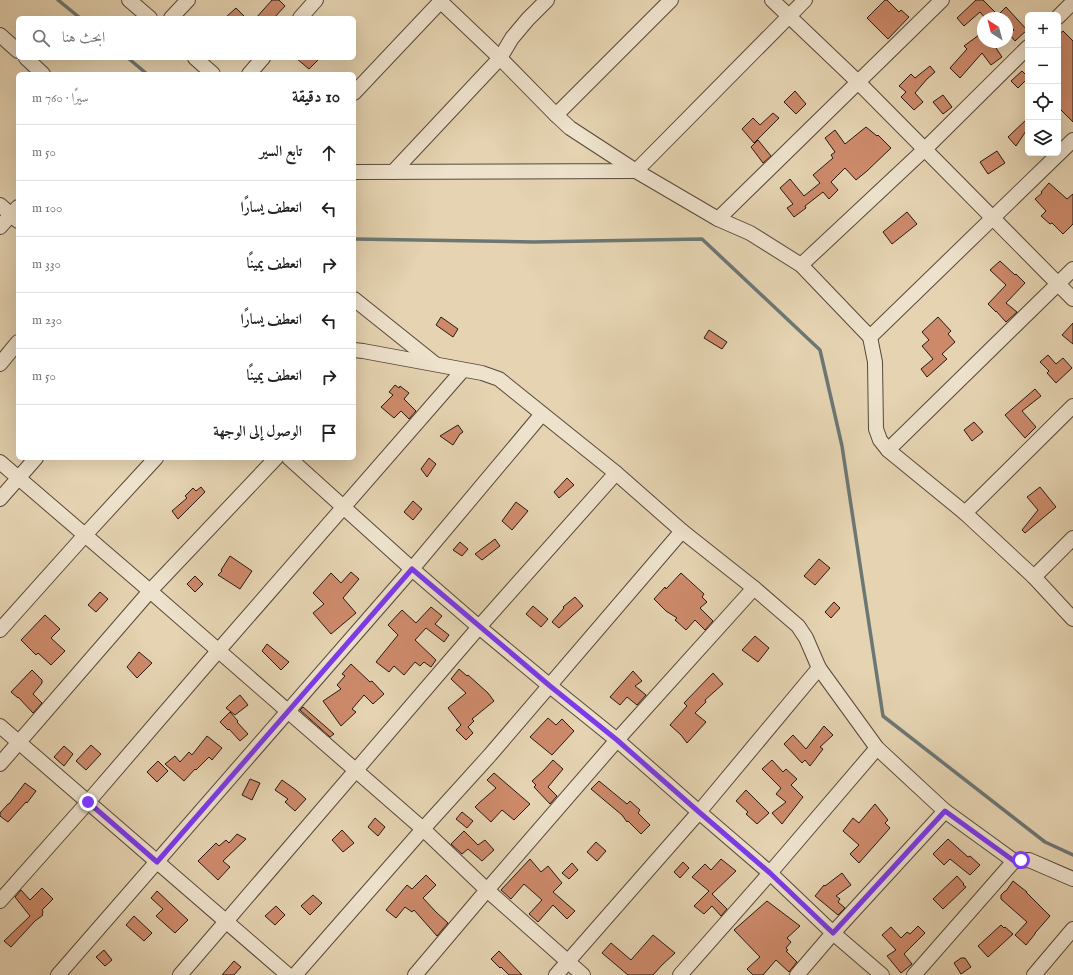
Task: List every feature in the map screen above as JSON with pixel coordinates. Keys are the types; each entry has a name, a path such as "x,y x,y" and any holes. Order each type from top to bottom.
{"street":[{"path":"129,0 148,16"},
{"path":"173,16 188,0"},
{"path":"302,16 316,0"},
{"path":"393,172 500,58 512,38 547,0"},
{"path":"556,115 672,0"},
{"path":"772,0 858,82 1073,298"},
{"path":"356,172 636,171 805,0"},
{"path":"718,219 942,0"},
{"path":"356,91 440,1 570,128 636,171 718,219 750,233 801,266 870,337 875,362 876,429 880,440 888,450 965,513 1034,577 1073,619"},
{"path":"1061,14 1069,5"},
{"path":"0,35 16,49"},
{"path":"801,266 925,149 1027,48"},
{"path":"28,60 42,72"},
{"path":"197,60 211,72"},
{"path":"251,72 261,60"},
{"path":"870,337 1073,140"},
{"path":"0,205 16,214 0,227"},
{"path":"888,450 1073,269"},
{"path":"356,301 436,365"},
{"path":"0,364 16,344"},
{"path":"359,351 482,373 499,380 616,474 682,531 754,588 798,626 806,638 819,668 877,748 945,811 1014,861 1029,860 1073,880"},
{"path":"0,901 88,802 463,370"},
{"path":"965,513 1073,406"},
{"path":"58,975 412,569 542,414"},
{"path":"0,499 34,460"},
{"path":"0,630 154,460"},
{"path":"0,764 150,591 274,460"},
{"path":"291,460 480,628 617,740 770,873 833,933 882,975"},
{"path":"0,462 356,770 423,829 487,890 583,975"},
{"path":"180,975 356,770 616,474"},
{"path":"295,975 490,755 682,531"},
{"path":"1034,577 1073,538"},
{"path":"415,975 617,740 754,588"},
{"path":"556,975 699,812 819,668"},
{"path":"0,726 288,975"},
{"path":"680,975 877,748"},
{"path":"798,975 833,933 945,811"},
{"path":"914,975 1014,861"},
{"path":"1034,975 1073,929"}],"building":[{"path":"272,0 279,0 285,6 276,16 258,16"},
{"path":"885,0 887,0 899,12 901,10 909,17 888,39 867,18"},
{"path":"976,0 983,0 995,12 977,12 977,15 964,26 957,18"},
{"path":"1006,7 1011,12 1001,12"},
{"path":"236,8 244,16 227,16"},
{"path":"1013,15 1025,28 1025,32 1015,41 1013,39"},
{"path":"1063,31 1073,41 1073,122 1061,110 1061,33"},
{"path":"977,36 977,48 996,48 1002,57 991,65 982,53 960,78 950,68 967,49 964,46"},
{"path":"298,60 318,60 309,69"},
{"path":"930,66 935,72 915,93 923,102 914,110 901,97 906,92 899,86 911,74 915,78"},
{"path":"1022,71 1025,74 1025,81 1018,88 1011,81"},
{"path":"795,91 806,104 796,114 784,102"},
{"path":"943,95 952,107 943,114 933,102"},
{"path":"773,113 779,118 754,143 742,129 753,118 760,125"},
{"path":"1025,121 1025,132 1016,146 1008,137"},
{"path":"866,127 877,136 878,135 891,148 856,180 845,168 831,182 838,190 829,199 823,192 794,217 787,208 793,204 780,188 790,179 804,196 820,183 813,175 833,158 831,155 835,152 825,138 835,130 845,144"},
{"path":"758,140 771,156 763,163 751,147"},
{"path":"997,151 1005,163 988,174 980,162"},
{"path":"1049,183 1067,199 1073,194 1073,224 1063,234 1052,223 1050,224 1041,216 1046,211 1035,199 1042,193 1041,192"},
{"path":"907,212 917,224 892,244 883,232"},
{"path":"1000,261 1025,283 1006,303 1017,312 1006,322 988,304 1006,285 990,270"},
{"path":"441,317 458,329 453,337 436,325"},
{"path":"938,317 951,331 948,334 955,342 942,354 947,359 927,377 921,369 933,359 922,346 929,340 922,332"},
{"path":"1073,323 1073,344 1062,335"},
{"path":"709,330 727,342 722,349 704,338"},
{"path":"1048,355 1056,364 1063,358 1072,368 1056,383 1047,373 1049,371 1040,362"},
{"path":"395,385 399,388 400,386 409,393 404,399 416,411 409,419 401,411 394,418 381,407 393,395 389,392"},
{"path":"1035,389 1041,396 1022,411 1036,427 1025,438 1005,415"},
{"path":"974,422 983,432 972,441 964,430"},
{"path":"458,425 463,432 453,445 440,436"},
{"path":"429,458 436,464 427,477 421,469"},
{"path":"567,478 574,485 559,498 554,492"},
{"path":"201,487 205,492 178,519 172,511 187,498 185,496 193,488 196,491"},
{"path":"1040,487 1056,507 1025,533 1022,530 1038,510 1027,497"},
{"path":"413,501 422,509 413,520 404,512"},
{"path":"516,502 528,511 512,530 502,521"},
{"path":"495,539 500,546 482,560 475,554"},
{"path":"460,542 468,549 462,556 453,550"},
{"path":"230,556 252,571 240,589 218,575 222,571 221,570"},
{"path":"819,559 830,568 815,585 804,576"},
{"path":"351,572 359,579 343,598 356,613 331,634 313,613 324,604 313,593 331,573 341,583"},
{"path":"681,573 704,594 702,597 707,602 700,608 713,621 705,630 695,620 686,630 675,620 677,618 666,611 654,599"},
{"path":"195,576 203,584 195,592 187,584"},
{"path":"100,592 108,599 96,612 88,605"},
{"path":"575,597 583,606 559,628 552,622 564,608 563,607"},
{"path":"834,602 840,608 831,618 825,612"},
{"path":"533,606 548,619 541,627 526,614"},
{"path":"431,607 442,616 435,624 449,635 444,642 426,628 415,640 436,660 431,667 424,662 420,666 415,662 404,675 394,666 389,672 376,662 398,635 388,625 402,610 416,623"},
{"path":"45,615 60,629 51,638 65,651 51,665 38,653 36,655 21,640"},
{"path":"755,636 769,648 758,662 742,650"},
{"path":"267,644 289,662 281,670 262,651"},
{"path":"139,652 152,663 137,678 127,667"},
{"path":"351,664 370,682 372,681 384,694 373,704 364,695 352,709 356,712 341,726 323,701 341,689 337,685 345,676 342,674"},
{"path":"459,669 488,693 494,701 472,719 474,721 468,727 473,733 466,740 456,730 461,725 448,708 466,693 451,679"},
{"path":"32,670 42,680 42,683 33,694 42,703 33,713 18,697 11,692"},
{"path":"633,671 642,681 635,686 646,695 637,705 627,697 620,705 610,697"},
{"path":"713,673 723,684 705,700 706,702 695,713 706,722 687,743 670,725 687,706 684,703"},
{"path":"240,695 248,705 235,715 226,708"},
{"path":"303,707 334,734 330,737 300,710"},
{"path":"230,712 248,734 240,741 220,722"},
{"path":"548,718 556,725 562,719 574,731 552,755 530,737"},
{"path":"824,726 833,735 820,747 823,749 810,766 805,760 802,763 784,744 793,735 806,749"},
{"path":"207,736 222,748 212,760 209,757 184,781 165,764 175,756 180,762 189,752 192,755"},
{"path":"91,745 101,754 86,770 76,761"},
{"path":"64,746 73,754 64,766 54,757"},
{"path":"553,760 563,769 548,787 557,796 550,804 534,787 536,785 532,781"},
{"path":"772,760 783,772 786,769 797,779 791,785 803,797 782,824 772,813 786,802 776,794 781,788 762,769"},
{"path":"158,761 168,771 157,782 147,772"},
{"path":"494,773 530,804 514,820 502,810 491,822 475,807 496,788 487,780"},
{"path":"250,779 260,783 252,800 242,795"},
{"path":"282,780 306,799 295,811 285,802 288,799 275,790"},
{"path":"599,781 627,804 630,801 640,810 638,813 650,825 641,834 628,821 627,822 622,815 591,789"},
{"path":"25,783 36,791 27,803 26,802 8,822 0,816 0,813"},
{"path":"746,790 769,813 757,824 746,814 748,812 736,801"},
{"path":"875,804 888,820 885,823 890,828 859,863 850,854 859,845 843,831 853,818 859,823"},
{"path":"462,812 473,821 467,828 456,819"},
{"path":"375,818 385,827 378,836 368,827"},
{"path":"342,830 354,843 343,852 332,840"},
{"path":"464,831 478,845 485,840 494,850 482,861 468,849 462,854 451,844"},
{"path":"237,834 246,839 223,861 230,867 218,880 198,861 216,843 219,846 226,840 229,843"},
{"path":"948,839 968,857 970,856 980,865 970,875 950,859 944,865 933,854"},
{"path":"596,842 606,851 597,861 587,852"},
{"path":"530,859 541,872 548,866 562,883 553,892 575,911 567,919 553,905 538,922 529,914 542,900 524,884 511,899 501,890"},
{"path":"721,859 736,871 712,894 727,909 721,916 712,906 704,914 694,906 709,891 692,877 705,864 711,870"},
{"path":"683,862 689,868 680,878 674,872"},
{"path":"572,863 578,870 569,879 562,873"},
{"path":"842,873 851,885 836,896 840,899 838,902 845,908 838,915 815,896 824,885 825,886"},
{"path":"426,875 436,885 423,898 448,923 437,936 414,910 412,912 405,907 396,918 386,910 407,885 412,889"},
{"path":"957,876 966,887 943,909 933,899"},
{"path":"1013,881 1027,892 1050,916 1026,945 1015,935 1027,922 1001,899 1001,895"},
{"path":"42,888 53,899 42,910 43,915 35,921 11,947 4,941 30,916 15,897 21,890 30,900"},
{"path":"157,891 188,920 175,933 156,916 163,909 151,898"},
{"path":"313,895 322,903 310,915 301,906"},
{"path":"767,901 800,926 787,938 791,942 786,948 788,950 786,951 797,962 789,972 776,960 763,975 753,975 747,969 760,957 734,930"},
{"path":"276,906 285,915 275,925 265,916"},
{"path":"134,916 152,933 144,941 126,925"},
{"path":"1001,925 1013,934 988,957 978,946"},
{"path":"918,926 925,933 904,954 912,964 901,973 887,956 896,950 882,935 891,927 901,938 907,932 910,934"},
{"path":"653,935 675,953 653,975 628,975 602,953 611,943 631,960"},
{"path":"104,950 112,960 105,966 96,957"},
{"path":"499,951 522,975 509,975 491,959"},
{"path":"961,958 965,958 971,967 961,974 954,963"},
{"path":"234,961 241,967 234,975 222,975"}],"waterway":[{"path":"58,0 78,16"},
{"path":"130,60 145,72"},
{"path":"356,239 534,242 702,239 820,350 842,446 883,716 1045,842 1073,855"}],"route":[{"path":"88,802 157,862 412,569 480,628 617,740 770,873 833,933 945,811 1014,861 1021,860"}]}
